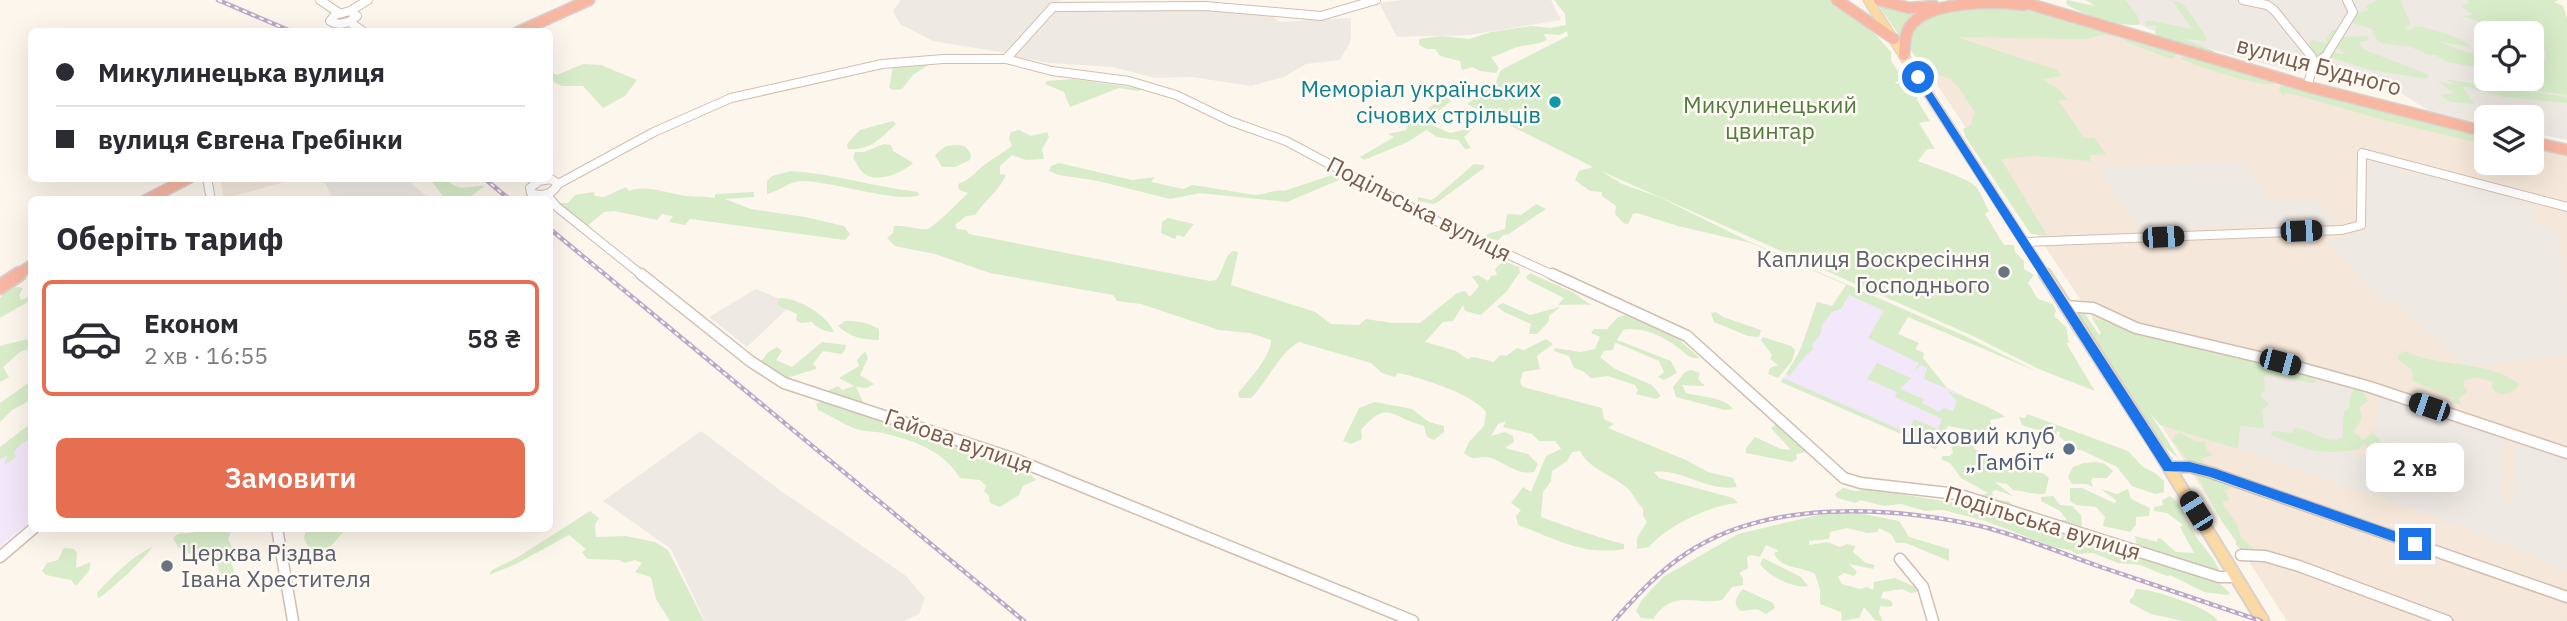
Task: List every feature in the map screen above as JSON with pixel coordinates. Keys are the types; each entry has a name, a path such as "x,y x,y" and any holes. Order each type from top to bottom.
{"highway":[{"path":"527,28 589,0"},
{"path":"1837,0 1894,39"},
{"path":"1879,0 1893,6 1919,8 1937,5 1943,0"},
{"path":"1904,55 1905,38 1913,23 1951,5 1988,0 2046,9"},
{"path":"2016,0 2140,37"},
{"path":"2031,0 2140,37"},
{"name":"вулиця Будного","path":"2140,37 2307,86 2474,129"},
{"path":"2544,145 2567,150"},
{"path":"154,196 181,182"},
{"path":"0,287 28,268"}],"main road":[{"path":"1868,0 2169,467 2263,621"}],"street":[{"path":"320,0 339,13"},
{"path":"350,11 357,16 350,22 331,23 331,19 339,13 350,11 368,0"},
{"path":"1006,59 1053,7 1205,6 1321,16 1376,0"},
{"path":"2243,0 2267,5 2274,10 2312,57 2314,64 2307,86"},
{"path":"2314,64 2326,56 2353,12 2347,0"},
{"path":"350,22 358,28"},
{"name":"Подільська вулиця","path":"558,184 654,132 747,93 904,61 943,58 1006,59 1052,71 1129,81 1176,95 1230,121 1286,141 1446,226 1687,336 1844,478 1861,483 1956,494 2219,577 2236,577"},
{"path":"2025,242 2342,230 2361,225 2362,153 2567,207"},
{"name":"Гайова вулиця","path":"532,182 531,193 546,194"},
{"path":"546,194 553,191 558,184 553,182"},
{"name":"Гайова вулиця","path":"553,202 750,361 784,383 1013,458 1413,621"},
{"path":"2065,306 2093,308 2136,328 2371,387 2567,453"},
{"path":"2169,467 2190,467 2212,473 2567,597"},
{"path":"0,557 29,532"},
{"path":"278,532 293,621"},
{"path":"2241,555 2265,556 2299,566 2447,621"},
{"path":"1900,559 1923,587 1933,621"}],"shaded area":[{"path":"901,0 1060,0 1051,3 1006,53 933,41 900,24 893,11"},
{"path":"1402,0 1551,0 1561,20 1469,35 1397,37 1379,3"},
{"path":"2085,0 2530,0 2539,21 2474,21 2474,91 2544,91 2544,34 2567,90 2567,140 2544,135 2544,105 2474,105 2474,121 2431,112 2399,92 2305,68 2299,73 2170,38"},
{"path":"1160,8 1271,14 1279,22 1351,18 1350,43 1340,60 1306,64 1284,77 1251,86 1192,77 1155,78 1113,67 1049,63 1014,56 1048,14 1057,9 1071,11"},
{"path":"2040,11 2278,85 2474,135 2474,175 2544,175 2544,150 2567,155 2567,621 2287,621 2088,311 1912,47"},
{"path":"2369,158 2531,204 2539,227 2557,232 2567,301 2567,355 2466,366 2393,301 2382,301 2326,240 2344,238 2342,234 2371,234 2366,226"},
{"path":"2241,162 2271,200 2315,199 2336,222 2138,229 2098,168"},
{"path":"221,182 284,182 235,196 223,196"},
{"path":"324,182 410,182 426,196 332,196"},
{"path":"756,289 792,304 747,347 709,317"},
{"path":"1842,292 1906,321 1898,334 1919,343 1915,349 1924,353 1923,358 1947,388 1964,396 1936,449 1781,382 1796,360 1817,302 1832,306"},
{"path":"2259,361 2359,390 2346,451 2369,459 2381,394 2504,436 2501,497 2512,501 2517,439 2567,455 2567,571 2467,528 2238,449 2240,420"},
{"path":"701,431 781,491 905,575 925,598 919,614 904,621 705,621 671,549 603,501"},
{"path":"28,432 28,524 0,547 0,455"}],"green space":[{"name":"Микулинецький цвинтар","path":"1554,0 1831,0 1831,4 1869,27 1891,52 1891,61 1904,80 1895,82 1896,84 1903,83 1918,95 1917,100 1930,121 1919,123 1935,149 1927,149 1918,161 1964,179 1977,188 1989,211 1985,214 2004,245 2014,245 2015,252 2024,261 2024,269 2034,275 2028,283 2038,299 2053,304 2056,311 2054,316 2066,327 2069,343 2066,343 2095,391 2041,370 1973,336 1601,171 1622,184 1659,197 1748,241 1965,336 2036,371 1908,317 1898,334 1919,343 1915,349 1924,353 1923,358 1947,388 1964,396 1924,379 1927,368 1921,365 1914,372 1919,363 1868,338 1884,311 1849,295 1841,309 1832,312 1822,325 1821,333 1812,345 1814,349 1790,376 1786,374 1801,349 1817,302 1832,306 1846,285 1751,243 1678,226 1637,213 1633,214 1628,224 1623,223 1615,214 1616,206 1602,196 1602,192 1590,191 1575,180 1579,171 1593,167 1467,104 1495,84 1501,70 1568,36 1567,31 1560,35 1544,34 1547,40 1544,42 1515,48 1491,57 1499,68 1496,73 1480,71 1473,67 1462,70 1460,61 1440,56 1435,49 1419,45 1419,39 1442,36 1469,39 1491,32 1531,26 1551,28 1566,25 1565,14"},
{"path":"2067,0 2095,6 2086,0 2125,0 2137,15 2140,24 2124,24 2090,15 2071,7 2066,3"},
{"path":"2172,0 2183,4 2206,36 2206,41 2184,39 2214,51 2213,53 2158,36 2155,33 2157,25 2145,26 2146,21 2153,21 2192,29"},
{"path":"2377,0 2400,0 2411,24 2404,28 2411,30 2415,26 2461,40 2470,47 2437,41 2474,53 2474,67 2446,62 2436,55 2428,55 2411,47 2381,43 2372,29 2353,23 2353,14 2369,10 2366,7"},
{"path":"2467,0 2558,0 2554,2 2563,6 2567,18 2567,95 2538,91 2544,91 2544,21 2477,21 2463,16 2473,15 2461,6 2469,2"},
{"path":"1978,3 2040,10 2176,54 2174,58 2169,58 2126,42 2122,37 2102,35 2086,39 1957,37 2057,70 2061,76 2042,79 2059,89 2068,100 2058,100 2084,138 2094,137 2106,154 2090,155 2091,161 2035,156 2001,159 2047,235 2031,234 1966,138 1963,129 1971,125 1975,112 1958,87 1950,79 1924,69 1908,46 1913,28 1934,14"},
{"path":"1878,5 1909,11 1917,16 1901,38"},
{"path":"2332,30 2340,31 2343,37 2367,36 2369,40 2359,42 2363,49 2429,75 2427,79 2371,70 2329,57 2330,52 2344,54 2333,47 2320,56 2313,53 2309,42 2313,40 2328,43 2326,39"},
{"path":"2185,56 2273,81 2275,84 2228,76 2180,58"},
{"path":"583,64 601,65 637,80 625,96 603,108 583,86 562,86 553,82 553,73 557,75"},
{"path":"930,64 913,75 902,89 889,88 893,66"},
{"path":"1073,79 1145,89 1138,91 1119,88 1070,107 1064,92 1045,84 1047,81"},
{"path":"2444,79 2474,83 2474,89 2462,86 2474,104 2451,102 2440,95 2454,93 2437,81 2456,85"},
{"path":"2281,85 2474,134 2474,142 2300,96 2286,93 2283,96 2279,90"},
{"path":"2481,91 2526,91 2567,97 2567,103 2504,97"},
{"path":"1443,98 1451,101 1435,114 1429,124 1450,133 1473,128 1464,137 1471,148 1465,149 1458,140 1437,137 1426,130 1408,142 1364,160 1360,157 1394,137 1388,134 1406,130 1411,120"},
{"path":"893,121 896,124 875,142 857,149 848,149 847,144 860,130"},
{"path":"1019,130 1031,136 1047,132 1049,137 1042,149 1044,159 1026,160 1012,155 1000,166 1000,174 1006,175 1000,186 975,215 966,216 955,225 957,229 966,230 969,234 1210,281 1219,276 1230,254 1233,251 1238,252 1231,285 1315,312 1331,324 1359,325 1366,319 1420,323 1457,293 1465,291 1470,297 1479,286 1472,277 1478,275 1488,281 1491,276 1497,275 1495,269 1506,262 1519,267 1520,272 1506,292 1481,315 1465,311 1463,305 1453,321 1443,322 1425,342 1456,351 1467,359 1474,357 1494,362 1500,355 1506,356 1517,348 1524,350 1546,339 1553,344 1537,356 1540,369 1523,372 1520,382 1523,387 1602,408 1604,419 1614,424 1608,428 1686,460 1708,472 1733,478 1737,487 1726,488 1674,473 1654,472 1659,478 1733,498 1738,503 1690,518 1649,547 1637,549 1637,538 1647,522 1643,509 1627,488 1595,467 1580,451 1572,452 1567,461 1552,471 1551,481 1543,492 1541,517 1624,544 1624,549 1595,550 1569,544 1518,525 1516,516 1521,510 1511,503 1523,487 1531,492 1546,456 1561,449 1555,441 1539,441 1532,434 1503,427 1506,421 1498,424 1491,436 1505,432 1513,436 1514,442 1505,448 1528,454 1538,464 1534,472 1516,470 1487,457 1468,456 1464,453 1469,442 1484,426 1486,412 1459,393 1408,375 1398,373 1395,377 1382,373 1371,363 1299,342 1280,360 1251,398 1239,398 1238,393 1263,360 1271,340 1250,333 1219,330 1141,304 1117,301 1113,295 990,273 935,254 895,246 887,238 893,233 894,226 927,229 935,224 968,193 959,190 958,184 1012,146 1009,138 1011,132"},
{"path":"884,144 891,145 893,151 913,163 884,177 870,177 859,168 853,158 855,152 864,152"},
{"path":"946,146 965,146 971,154 970,160 955,167 942,167 935,155"},
{"path":"1059,163 1132,180 1155,177 1151,182 1183,189 1193,185 1255,195 1284,191 1332,175 1339,176 1339,180 1287,202 1200,193 1170,199 1049,171 1051,166"},
{"path":"1474,164 1484,165 1484,168 1438,202 1433,204 1418,201 1418,197 1431,200 1436,197"},
{"path":"791,171 918,192 919,195 897,197 803,181 767,194 767,181 772,176"},
{"path":"432,182 449,182 461,187 485,186 471,196 443,196"},
{"path":"626,187 629,191 650,189 715,198 715,194 754,192 754,197 725,199 751,209 844,226 850,234 845,240 690,219 685,225 669,222 673,216 662,214 657,220 614,211 604,212 585,228 559,207 560,203 568,203 575,195 594,192 595,196 604,197"},
{"path":"1536,204 1546,209 1499,240 1487,239 1487,234 1505,229 1507,214 1521,215"},
{"path":"1168,218 1194,224 1184,237 1177,235 1175,239 1161,233 1162,222"},
{"path":"1530,273 1574,293 1591,305 1558,305 1564,298 1528,280 1526,277"},
{"path":"23,288 19,295 21,300 28,297 28,302 0,318 0,298 6,291"},
{"path":"780,298 796,301 812,309 826,320 834,332 822,330 812,322 801,323 796,320 797,314 777,305"},
{"path":"1503,303 1530,315 1560,307 1549,316 1549,321 1537,334 1529,334 1531,324 1497,306"},
{"path":"2082,309 2099,335 2101,333 2092,318 2303,373 2317,381 2312,383 2267,374 2264,377 2265,389 2260,395 2269,404 2262,410 2264,428 2240,426 2238,449 2160,425 2150,413 2179,459 2166,448 2079,314 2078,310"},
{"path":"1716,312 1761,330 1759,337 1748,336 1714,322 1711,313"},
{"path":"1625,315 1677,338 1700,358 1690,357 1658,335 1636,329 1623,330 1617,340 1671,361 1677,373 1664,380 1658,377 1664,372 1659,361 1615,343 1613,350 1604,351 1600,357 1615,369 1652,385 1661,396 1656,399 1636,394 1638,390 1635,385 1608,376 1591,378 1574,368 1569,356 1554,351 1555,348 1581,352 1595,349 1600,337 1591,333 1594,329 1607,329 1618,317"},
{"path":"845,321 862,322 879,329 879,340 847,333 838,326"},
{"path":"1763,337 1791,346 1795,350 1792,361 1778,378 1768,374 1770,368 1778,365 1770,359 1772,355 1761,340"},
{"path":"28,339 28,349 20,352 3,367 9,377 0,382 0,346"},
{"path":"822,342 846,345 845,350 841,354 823,351 813,364 816,369 780,380 765,369 761,362 767,353 777,347 782,351 776,360 792,367"},
{"path":"865,351 868,358 860,375 874,384 867,388 856,387 863,402 861,404 821,394 838,386 842,390 854,386 839,378 859,366 857,360"},
{"path":"2406,351 2419,357 2491,370 2519,384 2515,390 2503,395 2494,391 2491,386 2494,382 2475,377 2464,381 2463,385 2468,392 2459,398 2461,405 2454,403 2453,398 2413,381 2412,370 2398,360 2398,354"},
{"path":"1877,363 1911,378 1900,389 1924,399 1922,403 1939,412 1944,408 1953,411 1957,401 1947,391 2005,417 1990,420 1993,431 1988,439 1968,430 1948,426 1936,449 1781,382 1783,378 1908,433 1914,419 1938,429 1942,419 1895,397 1897,392 1867,379"},
{"path":"1691,370 1700,373 1698,379 1705,386 1682,385 1686,393 1719,400 1733,409 1725,410 1676,397 1673,387 1685,372"},
{"path":"28,383 28,402 12,410 0,422 0,403"},
{"path":"2356,388 2363,391 2368,401 2359,407 2362,418 2354,432 2363,440 2373,433 2380,439 2382,450 2372,450 2364,443 2360,449 2324,452 2271,435 2272,431 2293,433 2294,428 2323,438 2342,438 2344,411 2349,408 2351,393"},
{"path":"822,401 1001,460 1014,471 1030,474 1036,480 1023,486 1019,495 1000,507 990,503 989,496 984,491 986,486 980,480 960,478 945,460 927,448 906,439 851,427 818,410 816,404"},
{"path":"1375,402 1412,409 1429,422 1444,426 1444,432 1434,440 1427,437 1424,426 1384,413 1377,415 1361,430 1362,439 1351,444 1343,441 1359,408"},
{"path":"2027,414 2128,451 2143,467 2164,481 2164,492 2155,494 2132,486 2117,467 2081,450 2075,450 2059,436 2060,432 2057,431 2056,436 2022,425 2019,417 2025,418"},
{"path":"28,425 28,440 14,452 16,457 4,465 8,455 0,459 0,447"},
{"path":"1775,425 1782,427 1808,452 1796,454 1797,459 1792,462 1746,453 1746,448 1755,437 1781,449 1791,450 1771,428"},
{"path":"2180,433 2198,442 2205,441 2207,450 2213,455 2201,459 2217,472 2200,469 2190,463 2172,441 2175,435"},
{"path":"1960,437 1977,444 1973,448 1982,453 2044,474 2049,478 2045,494 2013,490 2007,484 1995,482 2013,496 1996,490 1992,492 1994,500 2009,501 2015,509 1983,498 1981,495 1988,493 1961,478 1950,463 1942,460 1942,456 1950,456 1953,452 1950,442 1957,444"},
{"path":"2097,462 2105,464 2113,471 2107,478 2093,478 2093,487 2072,484 2068,477 2073,467"},
{"path":"2201,474 2221,480 2231,488 2224,490 2230,500 2223,502 2223,505 2237,524 2241,537 2254,549 2241,549 2236,545 2197,476"},
{"path":"1843,488 1855,491 1868,489 1994,509 2019,521 2069,537 2089,540 2187,570 2220,584 2230,593 2227,595 2204,592 2170,575 2140,565 2118,563 2093,553 2077,554 1985,521 1943,510 1925,511 1901,504 1884,506 1837,498 1835,494"},
{"path":"2070,488 2082,488 2114,503 2117,501 2101,489 2117,494 2128,489 2131,499 2150,508 2149,516 2136,517 2136,525 2130,532 2103,526 2105,517 2096,507 2076,505 2070,501"},
{"path":"2053,496 2060,505 2072,506 2081,515 2082,526 2078,529 2051,520 2067,520 2060,511 2041,501 2041,497"},
{"path":"2170,496 2180,506 2197,538 2217,565 2219,569 2215,572 2137,548 2135,536 2157,542 2160,538 2176,552 2194,553 2180,527 2183,525 2167,513 2154,511 2154,507 2163,505 2162,500"},
{"path":"590,511 599,518 595,525 596,537 626,536 655,542 668,550 704,621 670,621 656,599 651,577 635,572 642,563 635,560 625,563 619,560 587,559 582,552 586,549 569,535 516,564 489,575 492,570 518,557"},
{"path":"1859,513 1899,521 1909,537 1949,549 1949,561 1906,543 1896,543 1891,534 1879,528 1878,532 1867,533 1847,528 1830,532 1829,539 1809,541 1809,545 1827,542 1840,547 1847,544 1855,546 1853,552 1866,563 1875,565 1873,569 1849,564 1857,572 1854,576 1844,573 1838,577 1842,584 1873,590 1874,582 1895,578 1917,588 1917,592 1911,593 1902,589 1883,592 1881,598 1890,600 1893,604 1891,607 1880,606 1879,613 1883,621 1875,620 1864,607 1859,618 1842,621 1841,612 1820,604 1820,589 1815,574 1787,565 1774,553 1779,551 1766,545 1760,557 1747,557 1748,568 1739,573 1743,578 1743,585 1732,587 1722,600 1677,601 1661,610 1653,619 1641,618 1636,611 1641,601 1663,577 1738,534 1822,514"},
{"path":"231,532 228,539 236,556 231,563 236,576 220,576 216,556 196,555 181,549 173,538 178,534"},
{"path":"305,532 343,532 330,547 309,549 304,538"},
{"path":"152,547 144,558 98,598 97,593 116,574"},
{"path":"64,548 74,549 77,553 76,568 91,562 89,571 76,586 71,580 46,575 42,571 47,563 58,560"},
{"path":"1763,558 1801,577 1808,586 1796,586 1775,577 1760,564"},
{"path":"1743,589 1773,603 1775,608 1766,614 1757,609 1741,611 1736,603"},
{"path":"2136,589 2180,600 2204,610 2218,621 2183,621 2151,614 2130,603"}],"railway":[{"path":"218,0 284,28"},
{"path":"489,182 505,196"},
{"path":"553,231 1024,621"},
{"path":"1614,621 1667,568 1687,553 1719,536 1754,523 1792,515 1830,512 1908,514 1980,526 2261,621"}],"place":[{"name":"Меморіал українських січових стрільців","path":"1555,102"},
{"name":"Каплиця Воскресіння Господнього","path":"2004,272"},
{"name":"Шаховий клуб „Гамбіт“","path":"2069,449"},
{"name":"Церква Різдва Івана Хрестителя","path":"167,566"}],"route":[{"path":"1918,77 2169,467 2190,467 2212,473 2415,544"}]}
